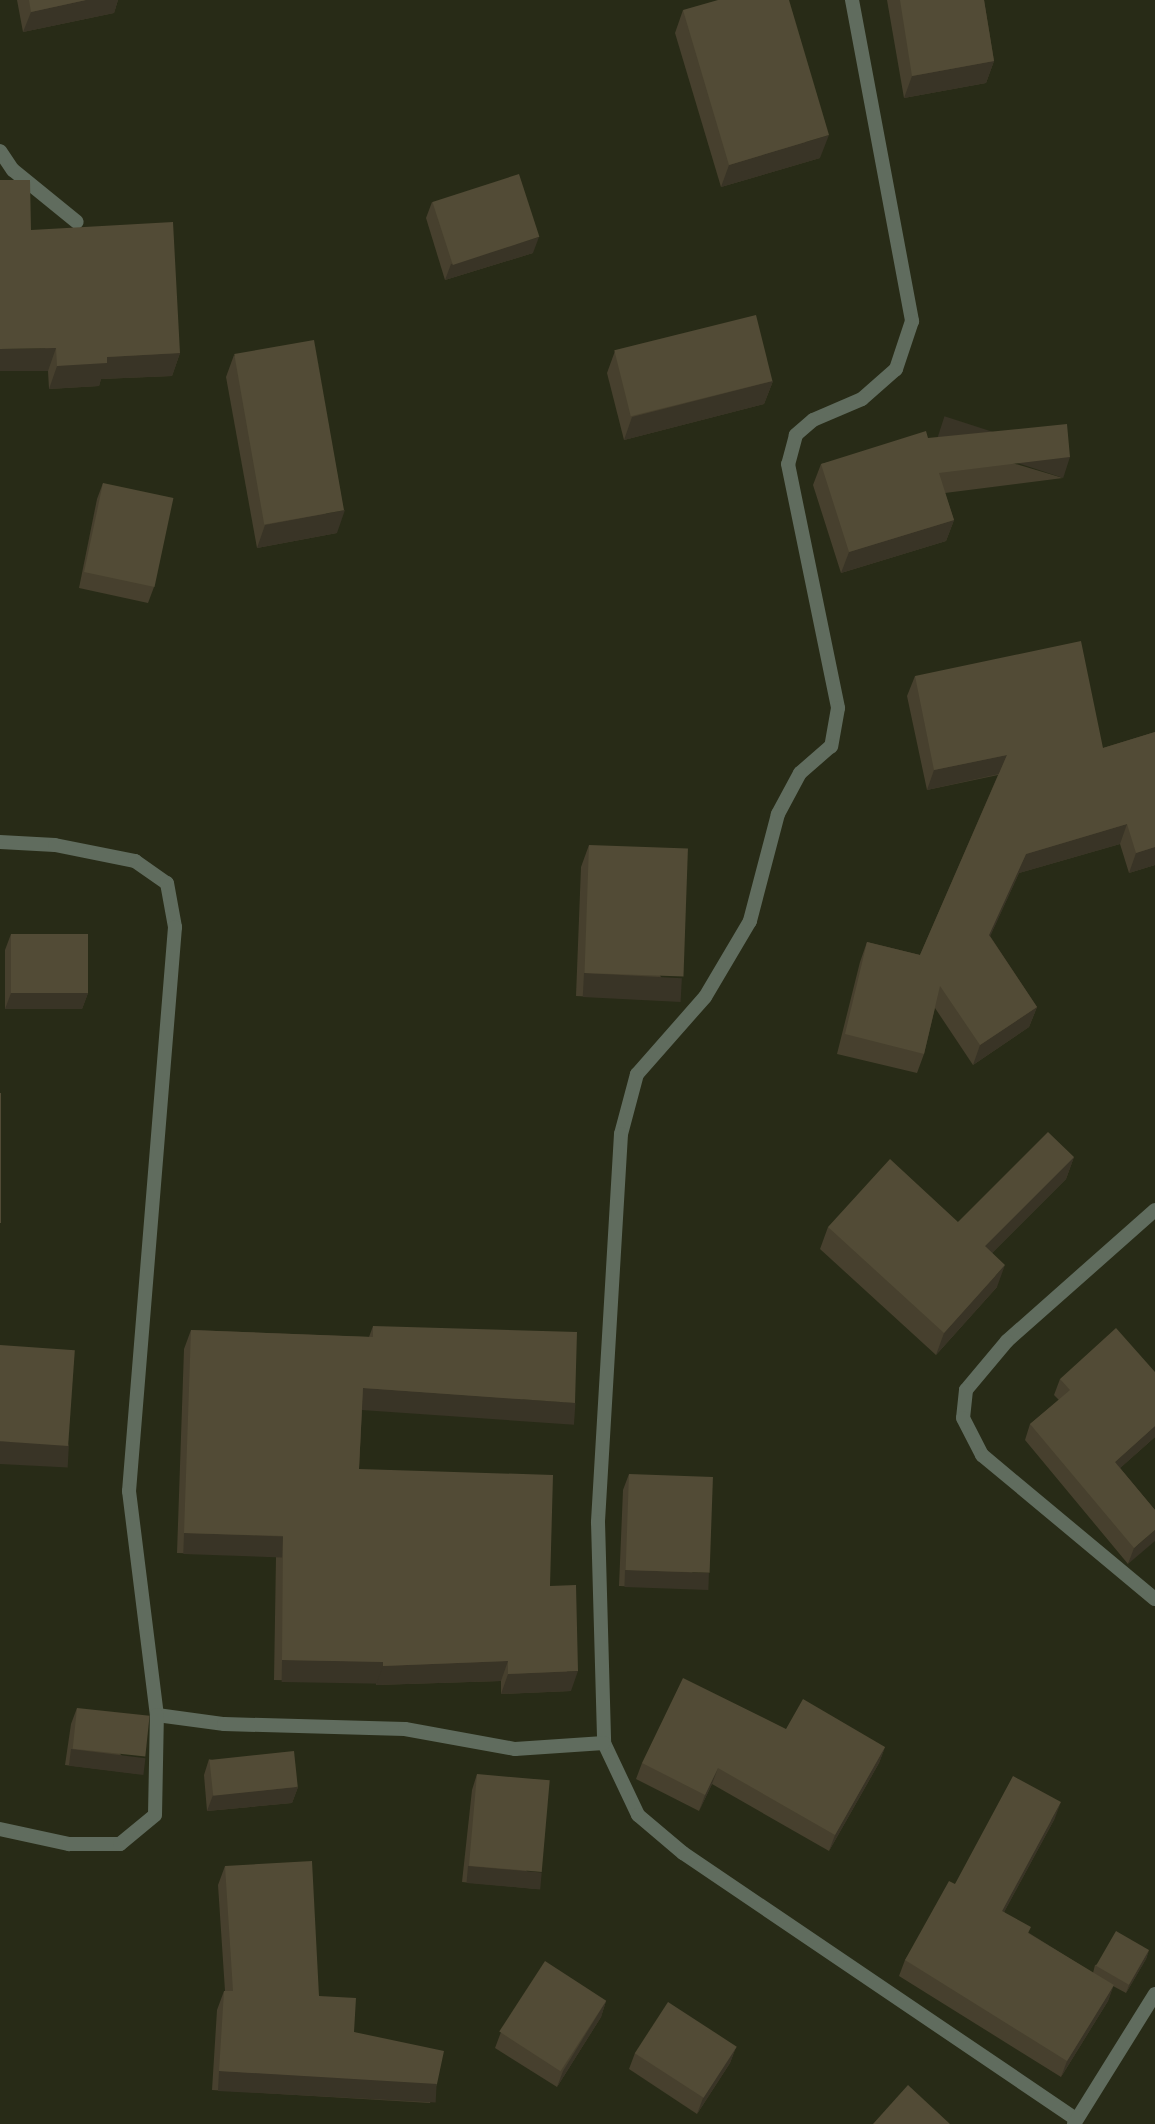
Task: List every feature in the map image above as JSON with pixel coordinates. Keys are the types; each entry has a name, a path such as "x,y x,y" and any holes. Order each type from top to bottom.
{"street":[{"path":"852,0 912,321 897,369 862,399 813,420 796,435 788,464 838,708 831,746 800,773 778,814 750,921 705,998 637,1074 621,1134 598,1522 604,1743 638,1815 683,1853 1074,2121 1155,1994"},
{"path":"0,151 13,170 77,222"},
{"path":"0,842 55,845 135,861 167,883 175,927 129,1491 157,1714 155,1815 120,1844 69,1844 0,1829"},
{"path":"1155,1210 1007,1341 966,1390 963,1418 982,1455 1155,1599"},
{"path":"157,1714 224,1724 405,1729 515,1749 604,1743"}],"building":[{"path":"29,0 86,0 31,12"},
{"path":"718,0 789,0 829,135 729,165 683,10"},
{"path":"900,0 984,0 994,61 912,76"},
{"path":"519,174 539,237 453,265 432,202"},
{"path":"0,180 30,180 31,230 173,222 180,353 107,357 107,363 57,366 56,348 0,349"},
{"path":"756,315 772,381 631,416 614,350"},
{"path":"314,340 344,510 264,524 234,354"},
{"path":"1067,424 1070,457 939,473 954,520 849,552 821,464 926,431 928,438"},
{"path":"103,483 173,498 155,587 84,572"},
{"path":"1081,641 1103,748 1155,732 1155,847 1136,853 1127,824 1026,854 989,935 1037,1007 980,1045 940,986 924,1054 845,1034 867,942 920,955 1007,755 934,770 915,676"},
{"path":"589,845 688,848 683,976 585,973"},
{"path":"11,934 88,934 88,993 11,993"},
{"path":"0,1093 1,1093 0,1223"},
{"path":"1048,1132 1074,1157 985,1246 1005,1265 944,1333 828,1227 890,1159 958,1222"},
{"path":"373,1326 577,1332 575,1403 363,1388 359,1469 553,1475 550,1586 576,1585 578,1671 508,1674 508,1661 383,1666 383,1662 282,1660 283,1536 184,1533 191,1330 373,1337"},
{"path":"1116,1328 1155,1372 1155,1426 1115,1462 1155,1510 1155,1530 1134,1548 1030,1424 1070,1390 1060,1379"},
{"path":"0,1345 75,1350 68,1446 0,1441"},
{"path":"629,1474 713,1477 710,1573 626,1570"},
{"path":"683,1678 786,1729 803,1699 885,1747 835,1835 718,1768 705,1795 642,1763"},
{"path":"77,1708 150,1716 145,1756 73,1749"},
{"path":"294,1751 298,1787 213,1796 209,1760"},
{"path":"477,1774 550,1780 542,1872 469,1866"},
{"path":"1013,1776 1061,1802 1002,1911 1031,1927 1028,1933 1114,1985 1067,2061 905,1960 949,1881 955,1884"},
{"path":"312,1861 319,1996 356,1998 354,2032 444,2051 437,2084 219,2071 224,1991 233,1991 225,1866"},
{"path":"1116,1931 1149,1950 1129,1985 1096,1966"},
{"path":"545,1961 606,2001 560,2071 499,2031"},
{"path":"668,2002 737,2047 704,2098 635,2053"},
{"path":"908,2085 950,2124 873,2124"}]}
